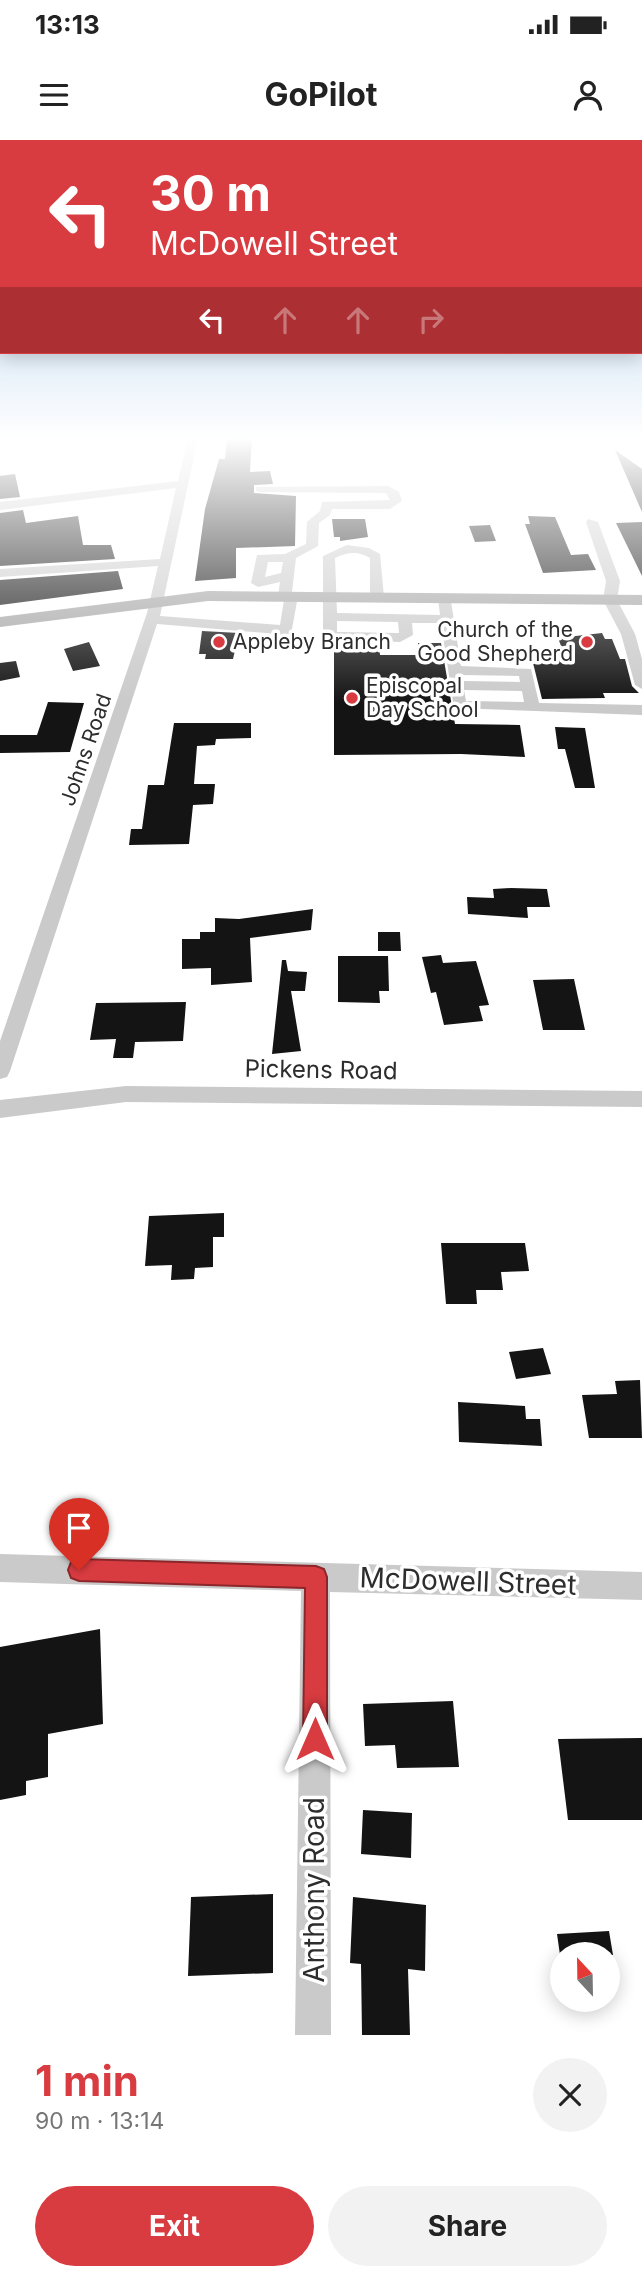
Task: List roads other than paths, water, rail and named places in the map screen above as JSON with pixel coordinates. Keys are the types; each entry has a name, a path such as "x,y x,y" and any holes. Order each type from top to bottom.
{"main road":[{"path":"0,622 157,600 208,596 642,600"}],"street":[{"name":"Johns Road","path":"0,1071 152,620 174,526"},
{"path":"287,576 258,583 262,558 289,558 313,545 313,526"},
{"path":"594,526 612,581 610,600 628,634 642,685"},
{"path":"377,597 376,557 360,549 349,548 329,556 329,617 330,633 333,636 400,638 406,635 405,618 447,619"},
{"path":"283,648 289,558"},
{"path":"0,573 165,562"},
{"path":"446,598 459,705 642,710"},
{"path":"152,620 286,630"},
{"path":"455,677 528,687 532,707"},
{"name":"Pickens Road","path":"0,1109 126,1094 642,1099"},
{"name":"McDowell Street","path":"0,1568 642,1586"},
{"name":"Anthony Road","path":"313,2035 316,1577"}],"place":[{"name":"Appleby Branch","path":"219,642"},
{"name":"Church of the Good Shepherd","path":"587,642"},
{"name":"Episcopal Day School","path":"352,698"}]}
